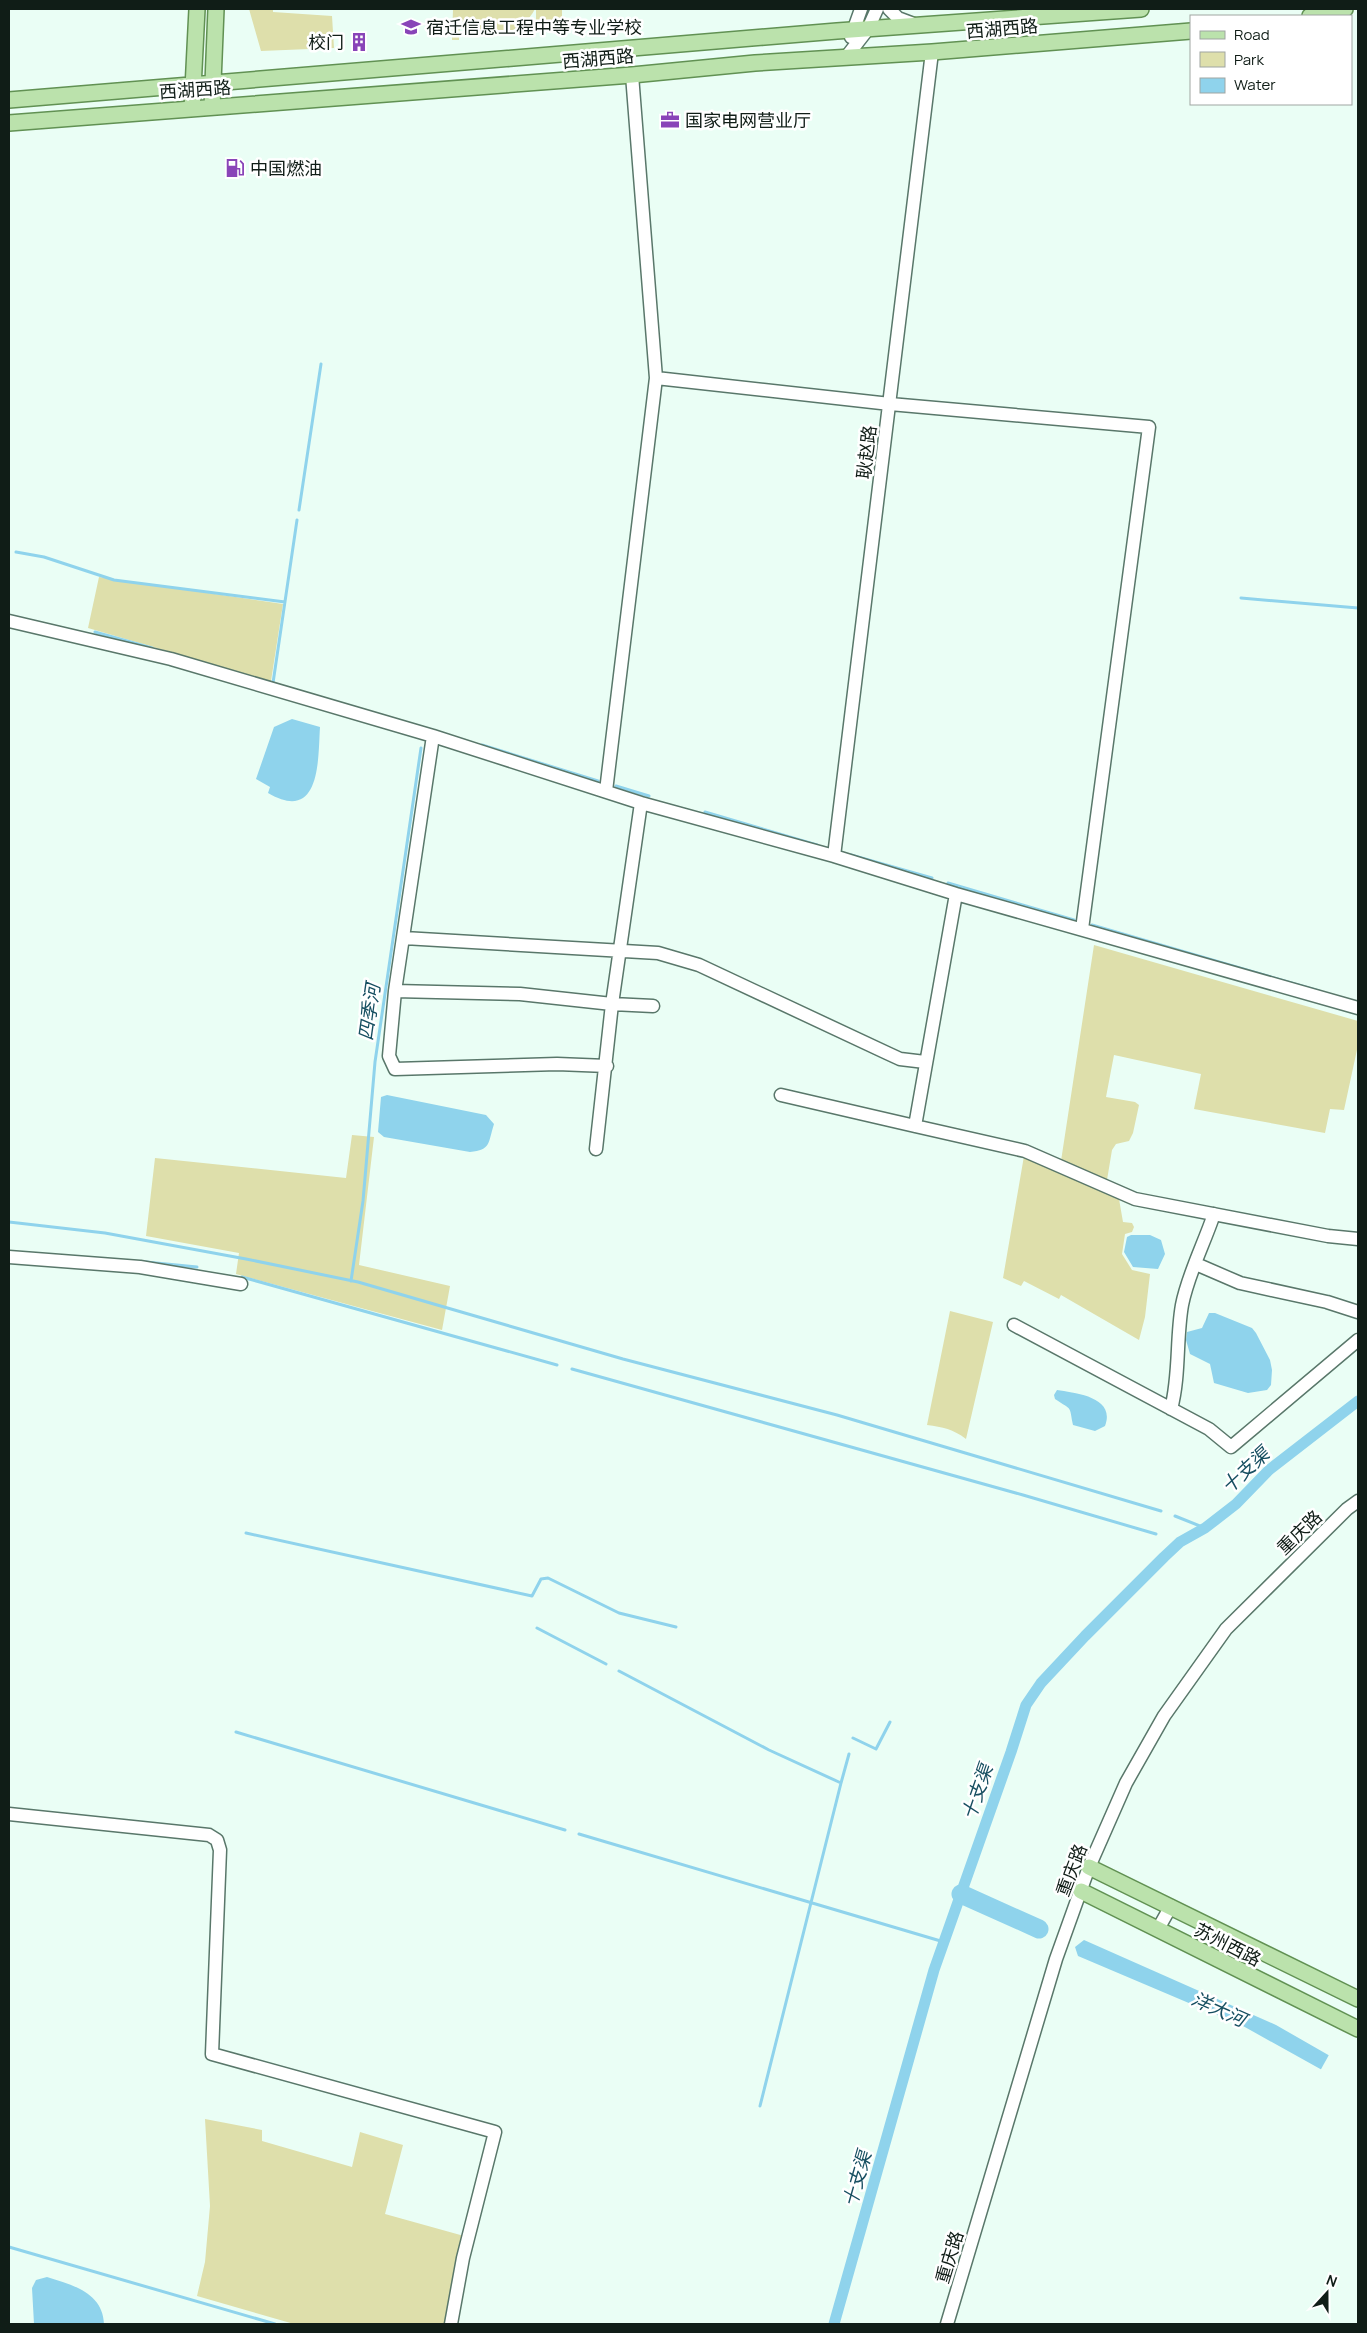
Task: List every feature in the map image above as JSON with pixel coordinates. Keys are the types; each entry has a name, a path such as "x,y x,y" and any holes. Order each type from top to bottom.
{"main road":[{"path":"192,108 197,9"},
{"path":"212,107 216,9"},
{"name":"西湖西路","path":"9,100 192,83 1140,9"},
{"path":"1315,15 1346,9"},
{"name":"西湖西路","path":"9,123 847,56 932,52 1190,31"},
{"name":"苏州西路","path":"1090,1866 1358,1999"},
{"name":"苏州西路","path":"1081,1891 1358,2029"}],"street":[{"path":"847,56 852,30 861,9"},
{"path":"847,56 868,29 876,9"},
{"path":"889,9 898,18 919,26"},
{"name":"耿赵路","path":"834,856 932,52"},
{"path":"606,791 656,378 632,74"},
{"path":"656,378 890,404 1148,426 1082,929"},
{"path":"9,621 171,659 433,736 642,803 834,856 956,894 1358,1008"},
{"path":"433,736 395,991 389,1056 395,1069 558,1064 607,1066"},
{"path":"596,1149 607,1066 612,1004 642,803"},
{"path":"914,1126 956,894"},
{"path":"404,938 658,953 699,965 893,1056 925,1062"},
{"path":"395,991 520,994 612,1004 653,1006"},
{"path":"780,1095 1025,1151 1135,1198 1328,1236 1358,1239"},
{"path":"1171,1409 1175,1394 1182,1305 1214,1214"},
{"path":"9,1256 140,1267 241,1284"},
{"path":"1196,1264 1240,1283 1327,1302 1358,1312"},
{"path":"1014,1325 1210,1429 1231,1447 1358,1340"},
{"name":"重庆路","path":"947,2324 1056,1959 1090,1866 1126,1783 1164,1716 1226,1628 1346,1509 1358,1500"},
{"path":"9,1814 210,1835 217,1840 220,1850 212,2054 495,2132 463,2258 451,2324"},
{"path":"1158,1929 1170,1906"}],"green space":[{"path":"249,9 273,9 273,12 332,16 334,48 261,51"},
{"path":"453,9 535,9 520,26 500,34 489,34 479,31 460,19 459,40 452,40"},
{"path":"536,9 562,9 562,32 536,31"},
{"path":"99,577 283,604 271,681 88,628"},
{"path":"1094,945 1358,1021 1358,1045 1344,1110 1330,1109 1325,1133 1194,1109 1201,1074 1114,1055 1106,1097 1135,1102 1139,1105 1133,1133 1129,1141 1116,1144 1112,1150 1107,1180 1061,1161"},
{"path":"352,1135 374,1137 359,1265 450,1286 442,1330 236,1274 239,1253 146,1236 155,1158 346,1178"},
{"path":"1024,1156 1113,1193 1119,1199 1123,1222 1132,1223 1134,1227 1132,1232 1125,1234 1122,1254 1132,1270 1150,1274 1145,1317 1139,1340 1061,1295 1059,1299 1024,1281 1021,1286 1003,1278"},
{"path":"950,1311 993,1322 966,1439 948,1429 927,1425"},
{"path":"205,2119 262,2130 262,2141 352,2167 360,2132 403,2145 385,2214 464,2236 448,2324 294,2324 197,2296 205,2262 210,2206"}],"water":[{"path":"292,719 320,727 317,770 313,784 307,794 298,800 285,800 268,793 270,787 256,779 274,727"},
{"path":"387,1095 486,1115 494,1124 488,1144 482,1149 470,1152 384,1137 378,1132 381,1097"},
{"path":"1131,1235 1150,1235 1161,1240 1165,1254 1158,1269 1133,1267 1124,1252 1127,1237"},
{"path":"1209,1313 1215,1313 1252,1328 1256,1333 1270,1360 1272,1370 1271,1385 1267,1390 1248,1393 1214,1383 1210,1364 1190,1354 1186,1340 1187,1332 1202,1328"},
{"path":"1057,1390 1083,1395 1100,1403 1105,1409 1107,1416 1105,1426 1095,1431 1073,1425 1069,1409 1055,1399 1054,1395"},
{"path":"1084,1940 1276,2025 1358,2072 1358,2090 1243,2026 1078,1956 1075,1947"},
{"path":"47,2277 67,2283 85,2292 98,2305 104,2324 34,2324 32,2288 36,2280"}],"pier":[{"path":"1330,2053 1358,2069 1358,2092 1320,2071"}],"waterway":[{"path":"299,510 321,364"},
{"path":"273,683 297,520"},
{"path":"16,552 44,557 114,580 285,602"},
{"path":"1241,598 1358,608"},
{"path":"95,632 152,648"},
{"path":"482,745 598,781"},
{"name":"四季河","path":"351,1281 363,1201 375,1062 421,748"},
{"path":"616,786 649,796"},
{"path":"705,812 817,845"},
{"path":"851,855 932,878"},
{"path":"948,883 1074,920"},
{"path":"1092,925 1319,991"},
{"path":"9,1222 105,1233 358,1282 623,1359 837,1415 1161,1511"},
{"path":"146,1262 197,1267"},
{"path":"242,1277 557,1365"},
{"path":"572,1369 1156,1534"},
{"name":"十支渠","path":"834,2324 934,1970 1026,1705 1041,1683 1085,1636 1180,1542 1205,1528 1236,1504 1269,1470 1358,1401"},
{"path":"1175,1516 1205,1528"},
{"path":"246,1533 532,1596 541,1579 548,1578 619,1613 676,1627"},
{"path":"537,1628 606,1664"},
{"path":"619,1671 769,1750 841,1783 849,1754"},
{"path":"853,1738 876,1749 890,1722"},
{"path":"236,1732 565,1830"},
{"path":"760,2106 841,1783"},
{"path":"579,1834 944,1942"},
{"name":"洋大河","path":"961,1894 1039,1929"},
{"path":"9,2247 275,2324"}],"place":[{"name":"宿迁信息工程中等专业学校","path":"411,27"},
{"name":"校门","path":"359,42"},
{"name":"国家电网营业厅","path":"670,120"},
{"name":"中国燃油","path":"235,168"}]}
